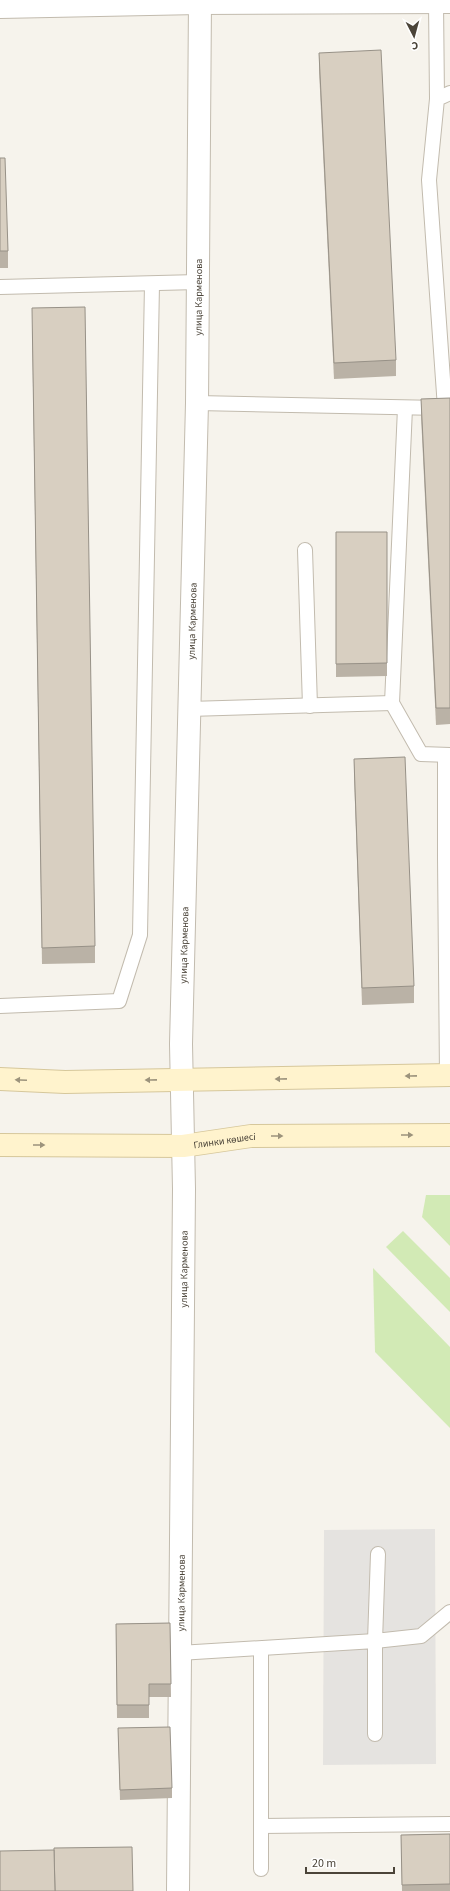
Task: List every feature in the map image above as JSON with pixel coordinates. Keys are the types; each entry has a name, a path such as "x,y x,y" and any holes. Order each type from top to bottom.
{"main road":[{"path":"0,1079 65,1082 182,1079 250,1080 448,1075"},
{"name":"Глинки көшесі","path":"0,1144 183,1146 251,1136 450,1135"}],"street":[{"path":"0,7 200,1 443,2"},
{"name":"улица Карменова","path":"178,1891 183,1146 182,1079 189,709 197,403 200,1"}],"lane":[{"path":"197,403 405,408 448,407 428,180 437,99 443,2"},
{"path":"437,99 450,93"},
{"path":"0,287 198,282"},
{"path":"0,1006 119,1001 140,935 152,284"},
{"path":"405,408 392,703 421,754 448,755 448,1075"},
{"path":"304,550 310,706"},
{"path":"189,709 392,703"},
{"path":"375,1734 375,1641 378,1554"},
{"path":"179,1653 375,1641 421,1636 450,1612"},
{"path":"261,1649 261,1869"},
{"path":"261,1826 450,1824"}],"green space":[{"path":"426,1195 450,1195 450,1246 422,1217"},
{"path":"403,1231 450,1278 450,1312 386,1247"},
{"path":"373,1268 450,1347 450,1428 375,1352"}],"shaded area":[{"path":"435,1529 436,1764 323,1765 324,1530"}],"building":[{"path":"381,50 396,360 334,363 319,53"},
{"path":"0,158 5,158 8,251 0,251"},
{"path":"85,307 95,946 42,948 32,308"},
{"path":"450,398 450,708 436,708 421,399"},
{"path":"336,532 387,532 387,663 336,664"},
{"path":"405,757 414,986 362,988 354,759"},
{"path":"170,1623 171,1684 149,1684 149,1705 117,1705 116,1624"},
{"path":"170,1727 172,1788 120,1790 118,1728"},
{"path":"450,1834 450,1884 402,1885 401,1835"},
{"path":"132,1847 133,1891 55,1891 54,1848"},
{"path":"54,1850 55,1891 0,1891 0,1851"}]}
